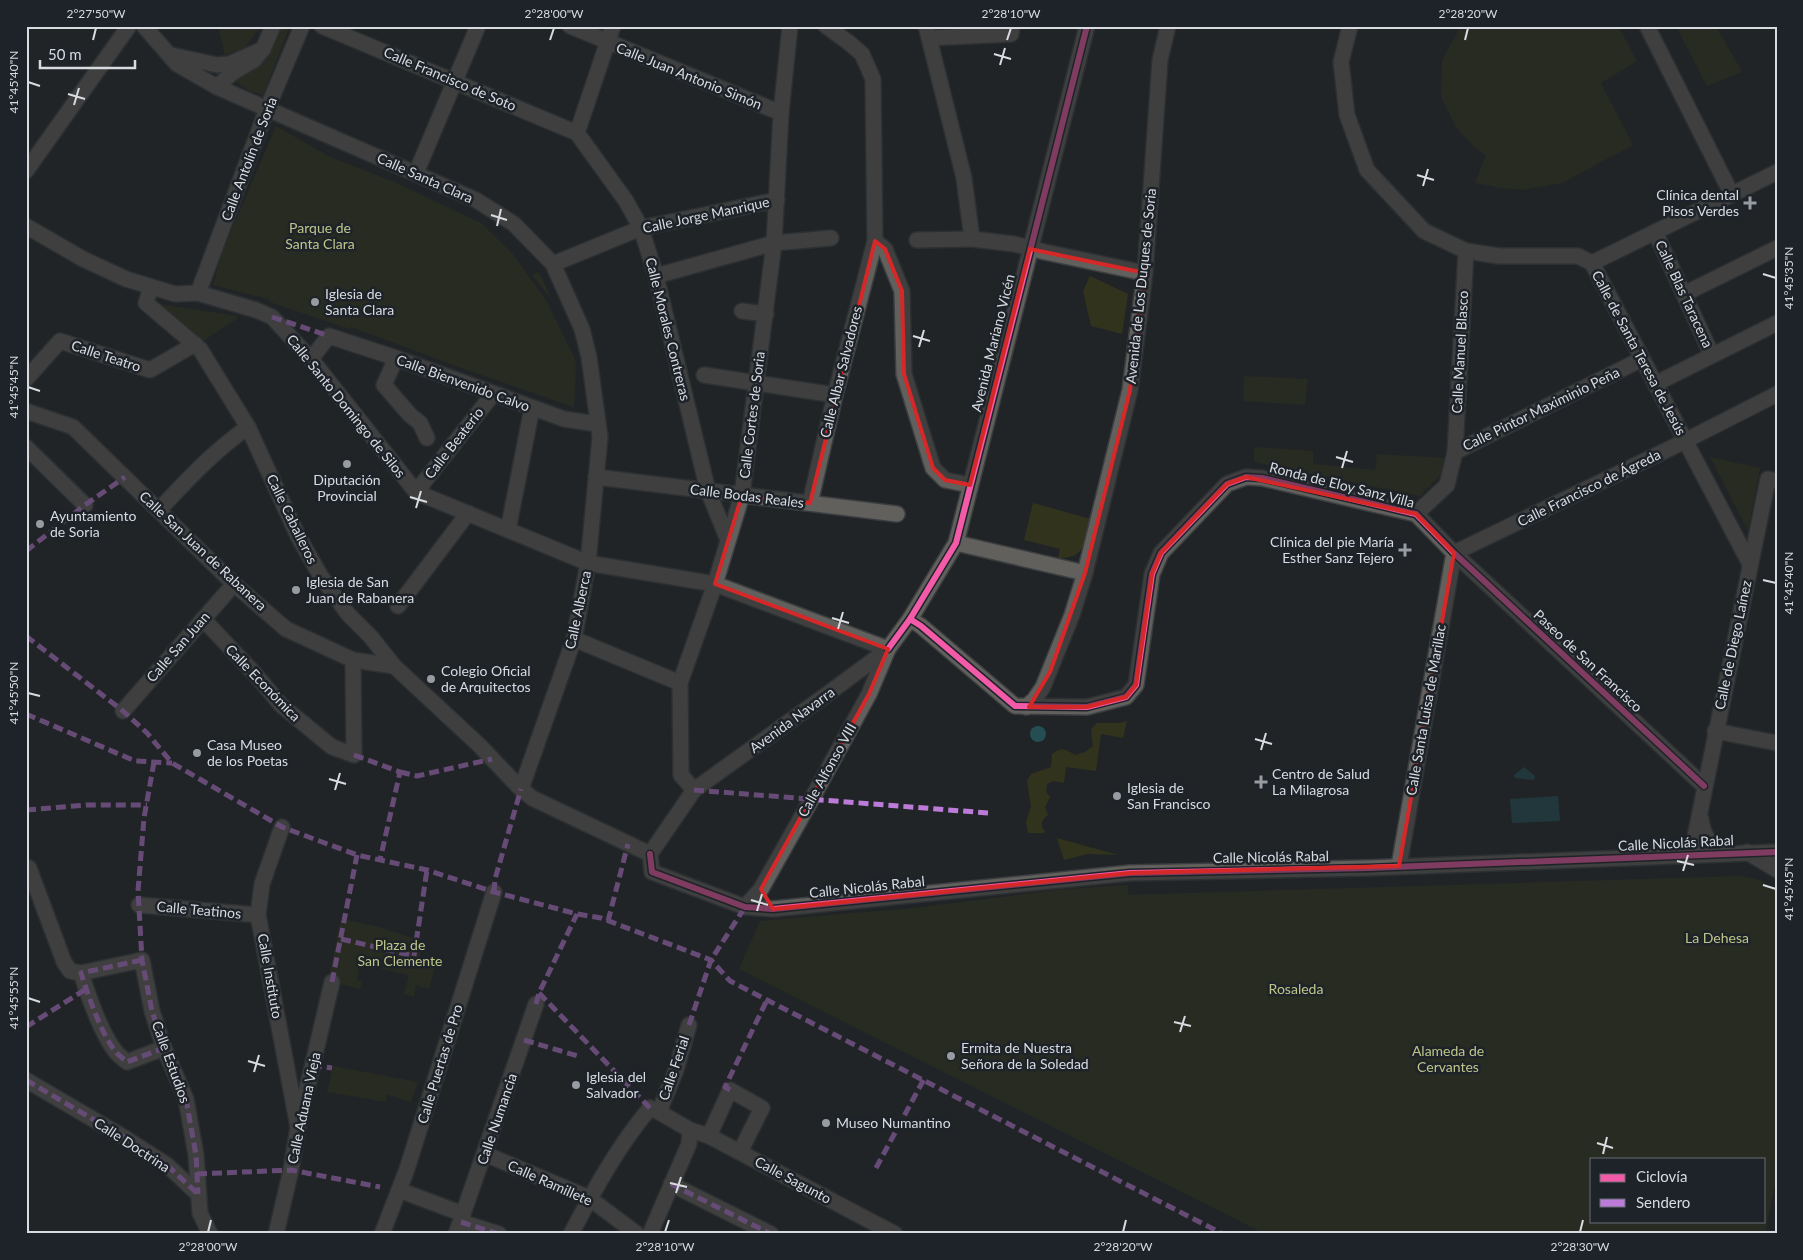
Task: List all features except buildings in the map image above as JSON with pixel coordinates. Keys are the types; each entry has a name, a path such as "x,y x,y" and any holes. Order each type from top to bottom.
{"street":[{"path":"26,171 129,26"},
{"name":"Calle Santa Clara","path":"144,26 177,64 218,87 476,200 514,224 552,264 582,329 589,356 598,424"},
{"path":"218,87 232,73 254,60 263,49 273,26"},
{"name":"Calle Antolín de Soria","path":"198,293 267,109 302,26"},
{"name":"Calle Francisco de Soto","path":"322,26 577,133"},
{"path":"416,173 478,26"},
{"name":"Calle Juan Antonio Simón","path":"570,26 781,113"},
{"path":"577,133 613,26"},
{"name":"Calle Cortes de Soria","path":"694,790 681,775 680,684 716,584 742,495 774,243 781,113 790,26"},
{"name":"Calle Albar Salvadores","path":"810,503 874,241 873,79 862,54 826,26"},
{"path":"916,26 938,118 957,148"},
{"name":"Avenida Mariano Vicén","path":"888,649 910,618 956,542 1087,26"},
{"name":"Avenida de Los Duques de Soria","path":"1026,707 1038,695 1050,672 1072,615 1085,573 1130,390 1145,273 1160,60 1168,26"},
{"name":"Calle de Santa Teresa de Jesús","path":"1350,26 1340,62 1347,115 1367,170 1424,231 1466,251 1499,256 1578,256 1592,263 1750,564"},
{"path":"1647,26 1732,195"},
{"path":"927,32 1011,30"},
{"path":"922,53 927,32"},
{"path":"927,32 964,178 972,239"},
{"path":"170,55 217,65 229,64 263,49"},
{"name":"Calle Morales Contreras","path":"577,133 626,201 641,228 656,276 708,491 728,540"},
{"path":"1592,263 1777,172"},
{"name":"Calle Jorge Manrique","path":"552,264 641,228 777,200"},
{"path":"30,232 126,280 174,294 198,293"},
{"name":"Calle Blas Taracena","path":"1655,232 1712,355"},
{"path":"656,276 774,243 831,238"},
{"path":"917,240 972,239 1014,244 1145,273"},
{"path":"874,241 885,249 902,291 904,374 933,468 945,480 970,485"},
{"path":"1684,294 1777,248"},
{"name":"Calle Manuel Blasco","path":"1455,452 1466,251"},
{"name":"Calle Caballeros","path":"151,287 146,303 195,344 248,427 298,536 320,576 348,614 371,637 394,666 479,745 527,794"},
{"name":"Calle Santo Domingo de Silos","path":"198,293 272,316 311,359 416,492 588,563 716,584 888,649"},
{"path":"742,311 766,314"},
{"path":"1655,384 1777,323"},
{"name":"Calle Bienvenido Calvo","path":"311,359 329,336 396,358 564,419 598,424"},
{"name":"Calle Teatro","path":"26,379 60,341 150,370 195,344"},
{"path":"396,358 384,385 420,423 427,438"},
{"name":"Calle Pintor Maximinio Peña","path":"1416,514 1447,485 1455,452 1642,359"},
{"path":"704,375 835,395"},
{"name":"Calle Beaterio","path":"416,492 492,394"},
{"name":"Calle Francisco de Ágreda","path":"1454,553 1685,441 1777,394"},
{"path":"508,530 532,408"},
{"name":"Calle San Juan de Rabanera","path":"26,411 73,427 234,584 286,629 353,660 394,666"},
{"name":"Calle Alberca","path":"527,794 574,639 588,563 600,437 598,424"},
{"path":"160,510 200,466 229,440 248,427"},
{"path":"26,447 85,505"},
{"name":"Calle Bodas Reales","path":"596,477 897,514"},
{"name":"Ronda de Eloy Sanz Villa","path":"1026,707 1087,707 1126,697 1136,685 1152,574 1161,553 1227,484 1246,477 1262,478 1416,514 1454,553"},
{"name":"Calle de Diego Laínez","path":"1691,856 1750,564 1772,480"},
{"path":"398,606 468,513"},
{"path":"956,542 1085,573"},
{"name":"Paseo de San Francisco","path":"1454,553 1704,786"},
{"name":"Calle Santa Luisa de Marillac","path":"1399,866 1454,553"},
{"name":"Calle San Juan","path":"123,711 234,584"},
{"path":"910,618 1011,704 1026,707"},
{"name":"Calle Económica","path":"203,619 281,705 332,747 354,755 353,660"},
{"path":"574,639 680,684"},
{"name":"Avenida Navarra","path":"694,790 826,696 888,649"},
{"name":"Calle Alfonso VIII","path":"745,907 761,889 869,694 888,649"},
{"path":"1674,758 1686,762 1697,762 1714,738 1777,743"},
{"path":"527,794 650,854 694,790"},
{"name":"Calle de Diego Laínez","path":"1701,812 1703,831 1709,841 1716,849 1727,853"},
{"name":"Calle Instituto","path":"282,827 262,884 258,915 298,1127"},
{"name":"Calle Nicolás Rabal","path":"650,854 652,872 745,907 773,909 1130,873 1399,866 1691,856 1775,851"},
{"path":"1747,852 1777,870"},
{"path":"29,868 64,962 70,971 81,973 102,1028 115,1052 127,1062 164,1048"},
{"path":"761,889 773,909"},
{"name":"Calle Puertas de Pro","path":"382,1234 399,1190 494,892"},
{"name":"Calle Teatinos","path":"139,904 258,915"},
{"name":"Calle Estudios","path":"81,973 142,960 152,1011 164,1048 186,1099 196,1155 198,1194"},
{"name":"Calle Aduana Vieja","path":"276,1234 291,1170 298,1127 332,982"},
{"name":"Calle Numancia","path":"460,1223 536,1004"},
{"name":"Calle Ferial","path":"571,1234 589,1198 632,1130 655,1110 676,1070 689,1025"},
{"name":"Calle Doctrina","path":"26,1080 125,1138 167,1166 198,1194"},
{"path":"710,1136 730,1090 762,1108 740,1152"},
{"name":"Calle Sagunto","path":"655,1110 690,1130 710,1136 892,1233"},
{"path":"650,1234 689,1144 690,1130"},
{"name":"Calle Ramillete","path":"485,1154 589,1198 637,1234"},
{"path":"671,1184 771,1234"},
{"path":"399,1190 460,1223 499,1234"},
{"path":"198,1194 200,1213 210,1234"}],"highlighted area":[{"path":"875,241 885,249 902,291 904,374 933,468 945,480 970,485 1030,249 1145,273 1130,390 1085,573 1050,672 1029,707 1087,707 1126,697 1136,685 1152,574 1161,553 1227,484 1246,477 1416,514 1454,553 1399,866 1130,873 773,909 761,889 869,694 888,649 715,584 742,495 810,503"}],"green space":[{"path":"218,26 262,26 244,48 225,55"},
{"path":"282,26 290,26 263,95 250,91 235,81 267,59"},
{"path":"1461,26 1618,26 1637,61 1601,83 1633,145 1562,183 1523,190 1475,183 1486,155 1474,147 1456,127 1441,97 1442,60"},
{"path":"1676,26 1716,26 1742,72 1707,86"},
{"name":"Parque de Santa Clara","path":"276,126 330,157 392,181 481,223 512,253 546,300 575,359 574,407 351,327 349,329 270,302 268,299 213,285 222,253"},
{"path":"538,272 542,278 551,299 532,275"},
{"path":"1090,276 1128,294 1122,334 1091,326 1083,291"},
{"path":"160,304 237,316 238,318 200,343"},
{"path":"1244,376 1308,379 1305,405 1243,401"},
{"path":"1254,447 1313,451 1313,464 1375,470 1377,454 1444,458 1441,474 1420,496 1254,462"},
{"path":"1710,457 1760,468 1748,531"},
{"path":"1033,503 1091,519 1083,547 1079,552 1067,558 1058,558 1060,549 1024,540"},
{"path":"1127,721 1123,738 1101,734 1096,771 1066,767 1064,783 1053,781 1047,784 1046,792 1050,797 1045,807 1048,815 1042,823 1045,831 1044,833 1028,833 1026,822 1031,807 1027,781 1031,774 1051,767 1052,754 1058,750 1066,750 1075,755 1085,752 1093,746 1091,729 1097,723 1120,723"},
{"path":"1057,838 1118,855 1088,854 1064,860"},
{"name":"Alameda de Cervantes","path":"1741,876 1760,880 1777,890 1777,1175 1765,1234 1265,1234 739,969 760,921 913,908 1066,889 1128,885 1128,895"},
{"name":"Plaza de San Clemente","path":"341,919 375,926 420,940 420,961 436,964 429,989 416,985 414,997 404,994 409,975 382,969 383,964 361,959 357,980 362,982 360,989 328,981"},
{"path":"333,1066 418,1082 411,1102 387,1094 386,1102 327,1092"}],"water":[{"path":"1035,726 1041,726 1046,731 1044,740 1035,742 1030,737 1030,731"},
{"path":"1524,767 1535,776 1534,780 1515,778 1514,775"},
{"path":"1558,796 1560,821 1512,823 1510,799"}],"marked path":[{"path":"272,317 329,336"},
{"path":"26,551 85,505 125,477"},
{"path":"26,636 123,711 147,733 172,763 282,827 357,855 427,870 494,892 577,914 601,918 711,960 730,981 1223,1234"},
{"path":"26,714 135,761 172,763"},
{"path":"354,755 400,772 380,860"},
{"path":"400,772 417,776 492,759"},
{"path":"154,762 144,818 138,891 142,960 152,1011 164,1048 186,1099 196,1155 198,1194"},
{"path":"494,892 495,879 521,789"},
{"path":"694,790 988,813"},
{"path":"26,810 87,805 147,805"},
{"path":"608,921 628,844"},
{"path":"332,982 357,855"},
{"path":"341,939 414,956 427,870"},
{"path":"689,1025 711,960 745,907"},
{"path":"536,1004 539,993 577,914"},
{"path":"142,960 81,973 100,1025 110,1044 119,1055 127,1062 164,1048"},
{"path":"26,1027 86,989"},
{"path":"539,993 650,1108"},
{"path":"730,1090 725,1087 767,1000"},
{"path":"524,1040 581,1057"},
{"path":"312,1065 332,1068"},
{"path":"876,1168 924,1079"},
{"path":"26,1080 167,1165 198,1194"},
{"path":"197,1174 291,1170 380,1187"},
{"path":"671,1184 771,1234"},
{"path":"461,1222 499,1234"}],"cycle path":[{"path":"888,649 910,619 956,543 1087,26"},
{"path":"910,619 921,626 1015,706 1087,707 1126,697 1136,685 1152,574 1161,553 1227,484 1246,477 1262,478 1416,514 1454,553 1704,786"},
{"path":"650,854 652,872 745,907 773,909 1130,873 1368,868 1777,852"}],"place":[{"name":"Clínica dental Pisos Verdes","path":"1750,203"},
{"name":"Iglesia de Santa Clara","path":"315,302"},
{"name":"Diputación Provincial","path":"347,464"},
{"name":"Ayuntamiento de Soria","path":"40,524"},
{"name":"Clínica del pie María Esther Sanz Tejero","path":"1405,550"},
{"name":"Iglesia de San Juan de Rabanera","path":"296,590"},
{"name":"Colegio Oficial de Arquitectos","path":"431,679"},
{"name":"Casa Museo de los Poetas","path":"197,753"},
{"name":"Centro de Salud La Milagrosa","path":"1261,782"},
{"name":"Iglesia de San Francisco","path":"1117,796"},
{"name":"Ermita de Nuestra Señora de la Soledad","path":"951,1056"},
{"name":"Iglesia del Salvador","path":"576,1085"},
{"name":"Museo Numantino","path":"826,1123"}],"park label":[{"name":"La Dehesa","path":"1717,938"},
{"name":"Rosaleda","path":"1296,989"}]}
